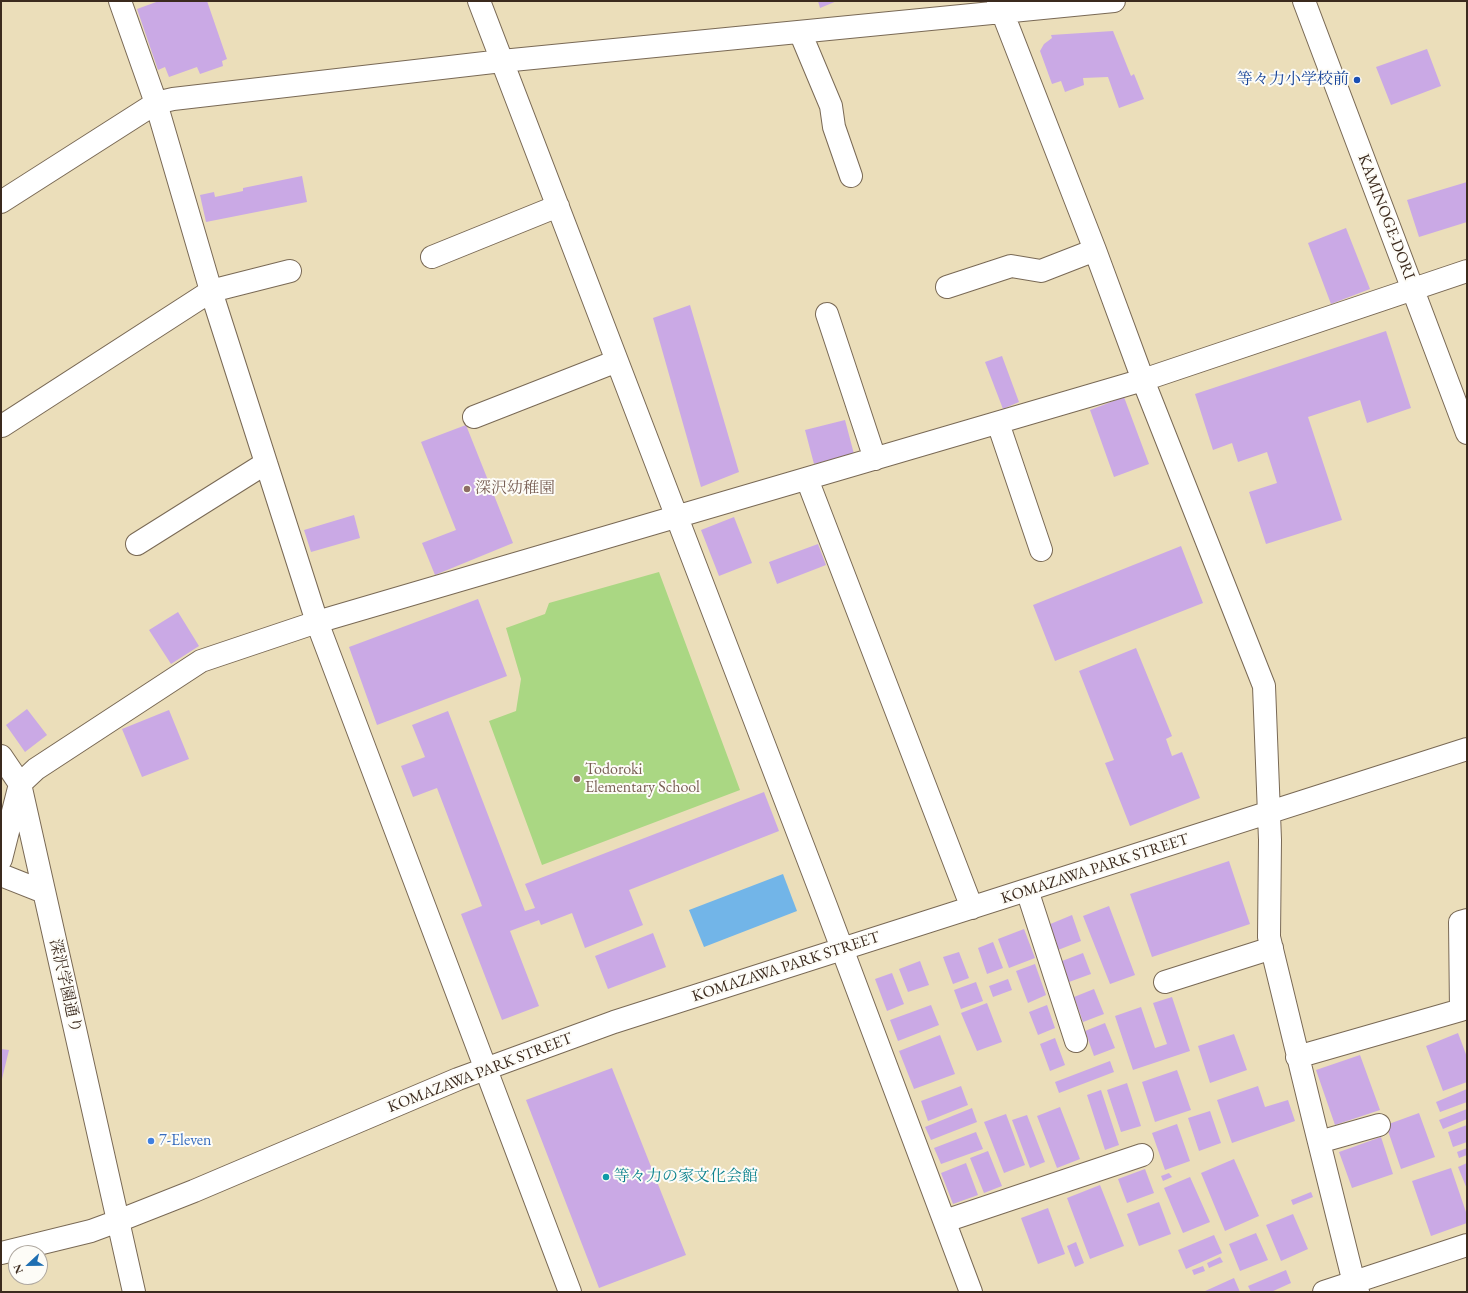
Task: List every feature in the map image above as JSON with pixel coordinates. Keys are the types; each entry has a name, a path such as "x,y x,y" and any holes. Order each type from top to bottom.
{"street":[{"path":"120,1 156,104 211,291 317,622 570,1292"},
{"path":"479,1 677,517 971,1292"},
{"path":"1,202 156,104 173,99 502,62 800,32 1000,7 1114,1"},
{"name":"KAMINOGE-DORI","path":"1304,1 1467,433"},
{"path":"1000,7 1095,250 1142,380 1264,686 1270,840 1269,937 1297,1057 1356,1287"},
{"path":"800,32 831,106 834,127 851,176"},
{"path":"432,257 558,206"},
{"path":"947,287 1011,266 1041,271 1095,250"},
{"path":"1,425 211,291 290,271"},
{"path":"1,859 20,784 36,769 201,661 317,622 1142,380 1467,271"},
{"path":"827,314 875,459"},
{"path":"474,417 617,361"},
{"path":"998,422 1040,550"},
{"path":"138,544 266,463"},
{"path":"807,479 972,908"},
{"name":"KOMAZAWA PARK STREET","path":"1,1253 91,1231 118,1221 194,1191 458,1079 614,1022 1467,749"},
{"name":"深沢学園通り","path":"1,756 20,784 134,1292"},
{"path":"1,875 44,892"},
{"path":"1027,890 1076,1041"},
{"path":"1297,1057 1461,1010 1460,922 1467,920"},
{"path":"1165,982 1272,948"},
{"path":"1319,1142 1379,1125"},
{"path":"945,1221 1142,1155"},
{"path":"1324,1292 1356,1287 1467,1245"}],"green space":[{"path":"659,572 740,790 542,865 489,721 516,711 521,679 506,628 545,614 549,603"}],"water":[{"path":"783,874 797,911 704,947 689,910"}],"building":[{"path":"159,1 207,1 227,59 222,61 223,66 200,74 197,67 169,77 165,67 158,70 137,9"},
{"path":"818,1 837,1 820,8"},
{"path":"1113,31 1131,76 1134,74 1144,99 1119,108 1108,77 1083,78 1084,85 1065,92 1061,81 1052,84 1040,51 1044,44 1052,38 1051,35"},
{"path":"1427,49 1441,86 1391,105 1376,67"},
{"path":"302,176 307,202 206,222 200,195 214,192 215,197 243,191 243,188"},
{"path":"1467,182 1467,222 1419,237 1407,200"},
{"path":"1346,228 1370,289 1331,304 1308,243"},
{"path":"690,305 739,472 701,487 653,318"},
{"path":"1386,331 1411,408 1367,423 1360,400 1308,417 1342,520 1266,544 1249,492 1277,483 1267,452 1238,462 1232,443 1213,450 1195,394"},
{"path":"1002,356 1019,402 1003,409 985,362"},
{"path":"1124,397 1149,464 1114,477 1090,410"},
{"path":"845,420 854,454 814,464 805,430"},
{"path":"466,425 513,543 435,575 422,543 456,530 421,442"},
{"path":"354,515 360,538 311,552 304,530"},
{"path":"734,517 752,563 719,576 701,530"},
{"path":"818,544 826,565 777,584 769,562"},
{"path":"1181,546 1203,603 1055,661 1033,605"},
{"path":"478,599 507,676 377,725 349,647"},
{"path":"178,612 199,646 171,664 149,630"},
{"path":"1136,648 1172,736 1166,739 1172,756 1182,752 1200,798 1130,826 1105,763 1114,760 1079,671"},
{"path":"27,709 47,735 25,752 6,725"},
{"path":"169,710 189,759 142,777 122,729"},
{"path":"448,711 525,911 535,908 525,884 764,792 779,831 629,890 643,925 585,948 572,913 541,925 539,920 510,931 539,1006 502,1020 461,914 482,906 437,788 413,797 401,766 425,757 412,725"},
{"path":"1229,861 1250,924 1152,957 1130,894"},
{"path":"1109,906 1135,975 1110,984 1083,916"},
{"path":"1072,915 1081,941 1058,950 1048,925"},
{"path":"1024,929 1035,958 1009,968 998,939"},
{"path":"653,933 666,967 608,989 595,956"},
{"path":"993,942 1003,968 987,974 978,948"},
{"path":"959,952 969,978 953,984 943,957"},
{"path":"1083,953 1091,974 1069,982 1062,961"},
{"path":"920,961 929,985 908,992 899,969"},
{"path":"1035,964 1046,995 1028,1003 1016,971"},
{"path":"892,973 904,1004 887,1011 875,979"},
{"path":"1008,979 1012,990 993,997 989,986"},
{"path":"976,982 983,1001 961,1009 954,990"},
{"path":"1094,989 1104,1014 1083,1022 1074,997"},
{"path":"1172,997 1190,1051 1133,1070 1115,1016 1141,1007 1155,1048 1167,1044 1153,1003"},
{"path":"987,1003 1002,1042 977,1051 961,1013"},
{"path":"931,1005 939,1025 898,1041 890,1020"},
{"path":"1047,1005 1055,1028 1038,1035 1029,1012"},
{"path":"1105,1023 1115,1048 1094,1056 1085,1031"},
{"path":"1458,1033 1467,1057 1467,1082 1443,1091 1426,1046"},
{"path":"1234,1034 1247,1070 1210,1083 1198,1046"},
{"path":"940,1035 955,1074 914,1089 899,1051"},
{"path":"1055,1038 1065,1065 1050,1071 1040,1044"},
{"path":"1,1049 9,1050 2,1079 1,1079"},
{"path":"1360,1055 1380,1110 1335,1125 1316,1070"},
{"path":"1110,1061 1114,1072 1059,1093 1055,1082"},
{"name":"等々力の家文化会館","path":"612,1068 686,1255 599,1288 526,1100"},
{"path":"1177,1070 1191,1110 1155,1122 1142,1082"},
{"path":"1127,1083 1141,1126 1121,1132 1107,1090"},
{"path":"961,1086 968,1105 928,1121 921,1101"},
{"path":"1258,1086 1265,1107 1288,1100 1295,1121 1232,1143 1217,1100"},
{"path":"1467,1089 1467,1102 1440,1112 1436,1102"},
{"path":"1101,1090 1119,1145 1105,1150 1087,1095"},
{"path":"1060,1107 1080,1159 1057,1168 1037,1116"},
{"path":"972,1108 977,1122 931,1140 925,1127"},
{"path":"1467,1109 1467,1119 1443,1129 1439,1120"},
{"path":"1210,1111 1221,1143 1199,1151 1188,1118"},
{"path":"1419,1113 1435,1157 1401,1169 1386,1125"},
{"path":"1006,1114 1025,1165 1004,1173 984,1122"},
{"path":"1027,1115 1045,1162 1030,1168 1012,1120"},
{"path":"1177,1124 1190,1161 1165,1170 1152,1133"},
{"path":"1467,1125 1467,1142 1453,1147 1448,1132"},
{"path":"976,1132 983,1149 941,1164 934,1148"},
{"path":"1381,1137 1393,1174 1352,1188 1339,1152"},
{"path":"1467,1148 1467,1155 1459,1158 1457,1152"},
{"path":"988,1151 1002,1186 984,1193 970,1158"},
{"path":"1234,1159 1259,1216 1225,1231 1201,1173"},
{"path":"966,1163 978,1195 953,1204 941,1173"},
{"path":"1467,1163 1467,1189 1458,1167"},
{"path":"1451,1168 1467,1215 1467,1223 1431,1236 1412,1181"},
{"path":"1145,1169 1154,1193 1127,1203 1118,1179"},
{"path":"1169,1173 1172,1177 1163,1181 1161,1176"},
{"path":"1190,1177 1210,1222 1183,1233 1164,1188"},
{"path":"1100,1185 1124,1246 1090,1259 1067,1198"},
{"path":"1311,1192 1313,1197 1293,1205 1291,1200"},
{"path":"1159,1202 1171,1234 1139,1246 1127,1214"},
{"path":"1048,1208 1065,1254 1038,1264 1021,1218"},
{"path":"1293,1214 1308,1249 1281,1261 1266,1225"},
{"path":"1256,1233 1268,1260 1240,1271 1229,1244"},
{"path":"1214,1235 1222,1253 1186,1269 1178,1250"},
{"path":"1076,1242 1084,1263 1075,1267 1067,1246"},
{"path":"1220,1257 1223,1262 1209,1268 1207,1263"},
{"path":"1203,1266 1205,1271 1194,1275 1192,1270"},
{"path":"1286,1270 1291,1283 1271,1292 1251,1292 1248,1286"},
{"path":"1234,1278 1240,1292 1203,1292"}],"place":[{"name":"等々力小学校前","path":"1357,80"},
{"name":"深沢幼稚園","path":"467,489"},
{"name":"Todoroki Elementary School","path":"577,779"},
{"name":"7-Eleven","path":"151,1141"},
{"name":"等々力の家文化会館","path":"606,1177"}]}
